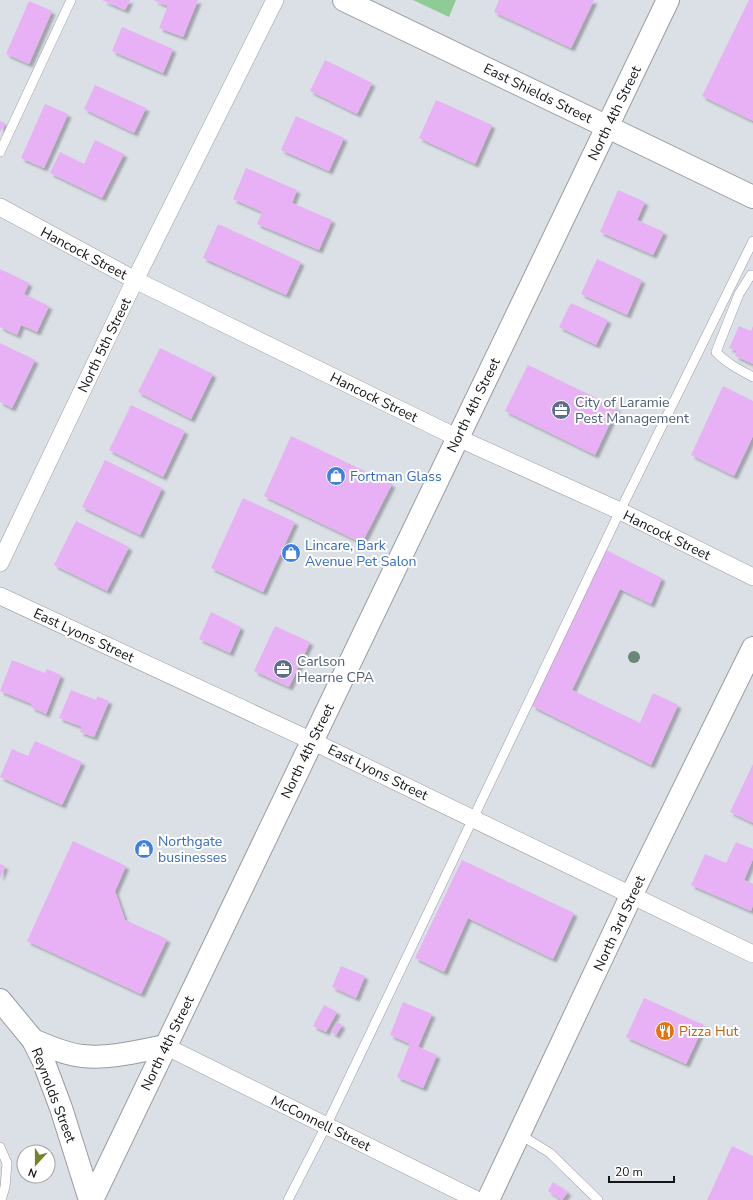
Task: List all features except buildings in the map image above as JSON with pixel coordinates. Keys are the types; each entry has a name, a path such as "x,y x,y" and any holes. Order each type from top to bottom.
{"street":[{"name":"North 5th Street","path":"0,563 135,280 275,0"},
{"name":"East Shields Street","path":"344,0 753,197"},
{"name":"North 4th Street","path":"91,1200 668,0"},
{"name":"Hancock Street","path":"0,208 135,280 458,438 620,511 753,576"},
{"name":"East Lyons Street","path":"0,596 312,741 753,954"},
{"name":"North 3rd Street","path":"488,1200 631,896 753,648"},
{"name":"Reynolds Street","path":"0,1000 33,1040 43,1060 91,1200"},
{"path":"33,1040 54,1049 82,1056 114,1056 166,1046"},
{"name":"McConnell Street","path":"166,1046 477,1200"}],"lane":[{"path":"0,152 71,0"},
{"path":"288,1200 326,1126 620,511 753,241"},
{"path":"753,275 751,275 739,294 716,352 740,371 753,377"},
{"path":"519,1134 550,1153 598,1200"},
{"path":"0,1147 7,1163 5,1187 1,1200"}],"green space":[{"path":"413,0 456,0 449,17"}],"place":[{"name":"City of Laramie Pest Management","path":"561,410"},
{"name":"Fortman Glass","path":"336,476"},
{"name":"Lincare, Bark Avenue Pet Salon","path":"291,553"},
{"name":"Carlson Hearne CPA","path":"283,669"},
{"name":"Northgate businesses","path":"144,849"},
{"name":"Pizza Hut","path":"665,1031"}]}
